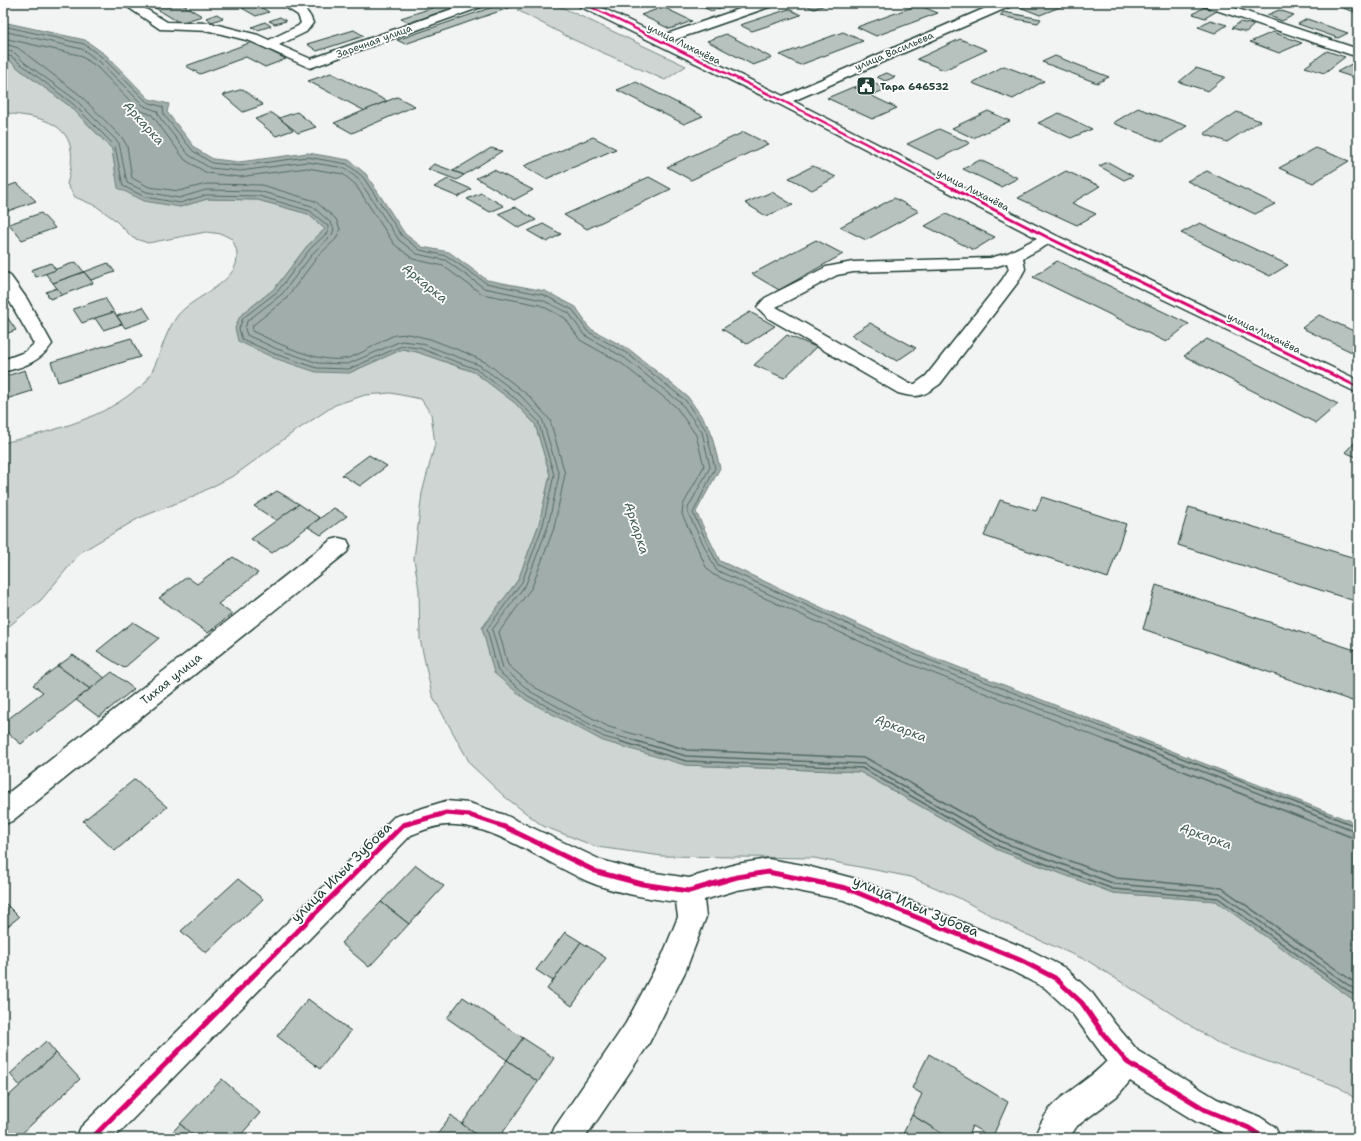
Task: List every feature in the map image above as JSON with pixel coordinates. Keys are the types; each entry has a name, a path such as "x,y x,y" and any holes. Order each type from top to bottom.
{"street":[{"name":"Заречная улица","path":"128,3 164,26 210,27 254,38 271,44 310,64 480,3"},
{"path":"271,44 302,29 307,23 302,12 286,3"},
{"name":"улица Лихачёва","path":"583,3 782,100 1049,238 1358,387"},
{"path":"660,41 768,3"},
{"name":"улица Васильева","path":"782,100 1007,3"},
{"path":"1208,3 1358,53"},
{"path":"1014,256 1017,269 1010,282 933,380 918,391 905,390 774,314 766,307 771,302 832,271 853,267 991,263 1014,256 1049,238"},
{"path":"3,278 18,299 43,344 40,350 29,357 3,366"},
{"name":"Тихая улица","path":"3,813 339,546"},
{"name":"улица Ильи Зубова","path":"92,1138 403,825 446,813 469,815 506,827 597,872 642,884 689,891 737,877 768,872 846,888 1020,960 1055,978 1082,1003 1104,1035 1127,1062 1206,1110 1249,1128 1264,1138"},
{"path":"566,1138 636,1034 675,962 692,917 689,891"},
{"path":"1050,1138 1066,1115 1106,1085 1127,1062"}],"shaded area":[{"path":"535,3 553,3 686,66 665,80 574,40 517,10"},
{"path":"3,58 9,60 71,107 112,149 116,176 180,207 207,199 258,200 308,214 325,229 307,246 275,288 240,316 349,373 403,349 417,352 474,372 515,403 535,424 550,475 539,524 518,580 482,628 685,765 860,772 998,850 1113,893 1216,901 1358,1003 1358,1101 1339,1087 1221,1045 1088,961 1021,932 959,898 911,877 814,858 662,856 597,847 543,826 505,797 471,765 432,695 420,639 419,590 414,559 422,493 435,444 431,414 421,399 391,393 365,395 335,405 291,434 235,475 190,498 139,518 81,552 41,600 3,631 3,443 54,430 88,418 104,411 142,386 150,375 168,331 178,315 185,308 224,281 236,264 237,254 232,239 222,234 206,232 148,243 133,238 114,219 96,206 75,197 67,184 70,172 71,152 65,135 59,128 49,122 33,117 3,112"}],"water":[{"name":"Аркарка","path":"3,22 85,40 106,55 149,99 169,104 167,112 196,149 213,159 239,162 308,153 349,160 366,174 405,234 422,247 449,252 487,280 545,291 576,307 589,328 630,350 688,397 710,429 720,468 696,512 720,561 912,649 1358,824 1358,1003 1216,901 1113,893 998,850 860,772 685,765 603,741 526,700 494,673 482,628 518,580 539,524 550,475 535,424 515,403 474,372 417,352 403,349 349,373 316,372 274,358 238,341 235,328 240,316 275,288 307,246 325,229 308,214 258,200 207,199 180,207 144,201 118,188 112,149 71,107 9,60 3,58"}],"building":[{"path":"147,3 180,3 202,16 180,23"},
{"path":"447,3 467,3 409,23 401,18"},
{"path":"504,3 523,3 405,44 397,40"},
{"path":"706,3 723,3 728,5 712,11 699,6"},
{"path":"802,3 830,3 814,9"},
{"path":"1024,3 1070,3 1040,15 1017,6"},
{"path":"1328,3 1358,4 1358,13"},
{"path":"255,4 269,12 256,16 242,8"},
{"path":"918,5 938,13 876,36 857,27"},
{"path":"663,7 692,21 670,29 641,15"},
{"path":"1204,7 1217,11 1205,18 1193,14"},
{"path":"789,9 801,15 752,31 740,25"},
{"path":"1279,10 1294,15 1282,21 1267,15"},
{"path":"1003,12 1041,19 1038,23 1000,16"},
{"path":"217,14 223,18 212,22 206,18"},
{"path":"280,17 286,21 275,24 269,21"},
{"path":"1307,19 1348,33 1338,38 1298,24"},
{"path":"1210,20 1227,25 1215,33 1198,27"},
{"path":"265,22 271,26 258,30 252,27"},
{"path":"1240,22 1254,25 1246,32 1232,28"},
{"path":"354,30 364,36 317,51 307,44"},
{"path":"843,32 863,41 800,65 780,55"},
{"path":"1273,32 1302,43 1279,53 1250,42"},
{"path":"726,34 772,58 753,65 707,41"},
{"path":"960,39 987,50 944,70 917,59"},
{"path":"252,42 286,59 265,67 246,57 200,74 186,66"},
{"path":"1327,51 1345,57 1324,73 1305,67"},
{"path":"1055,56 1109,77 1097,83 1042,62"},
{"path":"1355,62 1358,63 1358,79 1337,72"},
{"path":"1004,66 1044,81 1013,99 972,83"},
{"path":"1196,68 1225,77 1208,91 1179,82"},
{"path":"331,73 387,101 365,111 308,81"},
{"path":"887,73 895,77 885,81 877,77"},
{"path":"869,81 886,89 872,95 855,87"},
{"path":"636,82 703,116 684,124 617,90"},
{"path":"853,87 897,108 872,119 827,98"},
{"path":"243,89 263,105 243,112 223,95"},
{"path":"397,97 415,106 352,133 334,123"},
{"path":"1138,108 1187,126 1162,142 1113,123"},
{"path":"988,111 1010,121 973,138 952,128"},
{"path":"297,112 316,127 298,133 279,118"},
{"path":"1237,112 1260,121 1227,142 1204,134"},
{"path":"272,113 293,130 276,136 255,119"},
{"path":"1059,113 1092,129 1071,138 1038,123"},
{"path":"939,129 970,143 938,159 907,144"},
{"path":"744,132 768,144 691,180 667,167"},
{"path":"593,137 616,149 546,179 524,166"},
{"path":"491,148 502,151 464,175 453,171"},
{"path":"1316,148 1349,161 1313,183 1279,168"},
{"path":"980,160 1018,178 1001,187 963,169"},
{"path":"1108,162 1133,176 1124,180 1099,166"},
{"path":"434,164 464,175 457,180 428,169"},
{"path":"813,166 836,177 812,190 789,178"},
{"path":"494,170 533,190 514,200 476,178"},
{"path":"1066,171 1100,186 1072,203 1096,214 1077,225 1018,198"},
{"path":"1207,171 1275,204 1255,214 1187,181"},
{"path":"649,177 671,189 587,229 564,215"},
{"path":"448,179 471,189 458,197 434,187"},
{"path":"17,183 36,201 8,211 3,206 3,188"},
{"path":"772,192 793,205 766,216 745,203"},
{"path":"481,193 504,206 490,212 467,199"},
{"path":"894,198 919,211 866,240 840,227"},
{"path":"515,207 536,220 519,228 498,214"},
{"path":"41,213 55,228 22,240 9,224"},
{"path":"946,214 995,237 974,250 925,226"},
{"path":"1200,223 1288,265 1270,276 1181,233"},
{"path":"543,224 561,234 547,242 528,231"},
{"path":"816,240 843,254 779,290 752,274"},
{"path":"1057,261 1189,324 1166,342 1033,277"},
{"path":"76,262 84,272 53,283 45,273"},
{"path":"51,263 56,270 36,277 31,270"},
{"path":"108,263 115,272 91,280 84,272"},
{"path":"84,272 93,283 62,295 53,283"},
{"path":"57,288 62,295 50,299 46,292"},
{"path":"105,298 114,312 82,323 73,309"},
{"path":"143,307 151,319 125,328 117,316"},
{"path":"3,311 16,330 3,335"},
{"path":"114,312 122,324 103,330 95,318"},
{"path":"750,312 775,326 747,344 722,329"},
{"path":"1319,315 1358,333 1358,355 1302,328"},
{"path":"870,323 916,348 897,361 851,335"},
{"path":"787,335 816,347 784,378 754,365"},
{"path":"131,338 140,357 58,382 51,362"},
{"path":"1207,339 1338,404 1316,423 1184,356"},
{"path":"25,370 32,391 3,400 3,377"},
{"path":"1358,439 1358,458 1345,452"},
{"path":"369,455 387,466 360,486 342,475"},
{"path":"277,491 299,504 277,521 254,506"},
{"path":"1042,497 1126,524 1108,578 984,536 1000,500 1036,511"},
{"path":"299,504 320,518 272,553 251,539"},
{"path":"1189,507 1358,559 1358,602 1178,545"},
{"path":"334,508 347,516 321,535 308,527"},
{"path":"233,557 258,573 218,604 232,614 208,633 159,598 187,577 197,584"},
{"path":"1156,585 1358,651 1358,703 1143,629"},
{"path":"133,622 159,638 124,668 97,651"},
{"path":"73,655 105,678 90,689 58,666"},
{"path":"58,666 90,689 21,744 3,729 3,723 43,692 33,685"},
{"path":"112,672 134,689 99,717 76,700"},
{"path":"135,779 167,807 115,851 83,821"},
{"path":"416,865 444,886 409,924 381,902"},
{"path":"238,879 263,899 206,953 181,931"},
{"path":"3,901 19,917 3,930"},
{"path":"381,902 409,924 369,967 341,943"},
{"path":"565,932 581,942 553,981 536,970"},
{"path":"581,942 606,958 572,1006 547,989"},
{"path":"463,997 523,1038 507,1060 447,1018"},
{"path":"308,999 351,1031 320,1069 277,1036"},
{"path":"523,1038 554,1058 538,1082 507,1060"},
{"path":"46,1041 56,1053 20,1086 10,1074"},
{"path":"56,1053 80,1079 17,1138 3,1138 3,1101"},
{"path":"929,1054 1008,1102 992,1138 972,1126 967,1138 949,1138 912,1115 922,1094 912,1088"},
{"path":"507,1060 538,1082 499,1138 481,1138 462,1124"},
{"path":"222,1079 260,1113 238,1138 196,1138 180,1124"},
{"path":"451,1115 462,1124 481,1138 435,1138"},
{"path":"912,1115 949,1138 901,1138"},
{"path":"180,1124 196,1138 167,1138"}],"cycle path":[{"path":"583,3 783,101 1049,238 1358,387"},
{"path":"92,1138 403,825 446,813 469,815 505,827 597,872 642,884 689,891 737,877 768,872 846,888 1020,960 1055,978 1082,1003 1104,1035 1127,1062 1206,1110 1249,1128 1264,1138"}],"place":[{"name":"Тара 646532","path":"866,86"}]}
